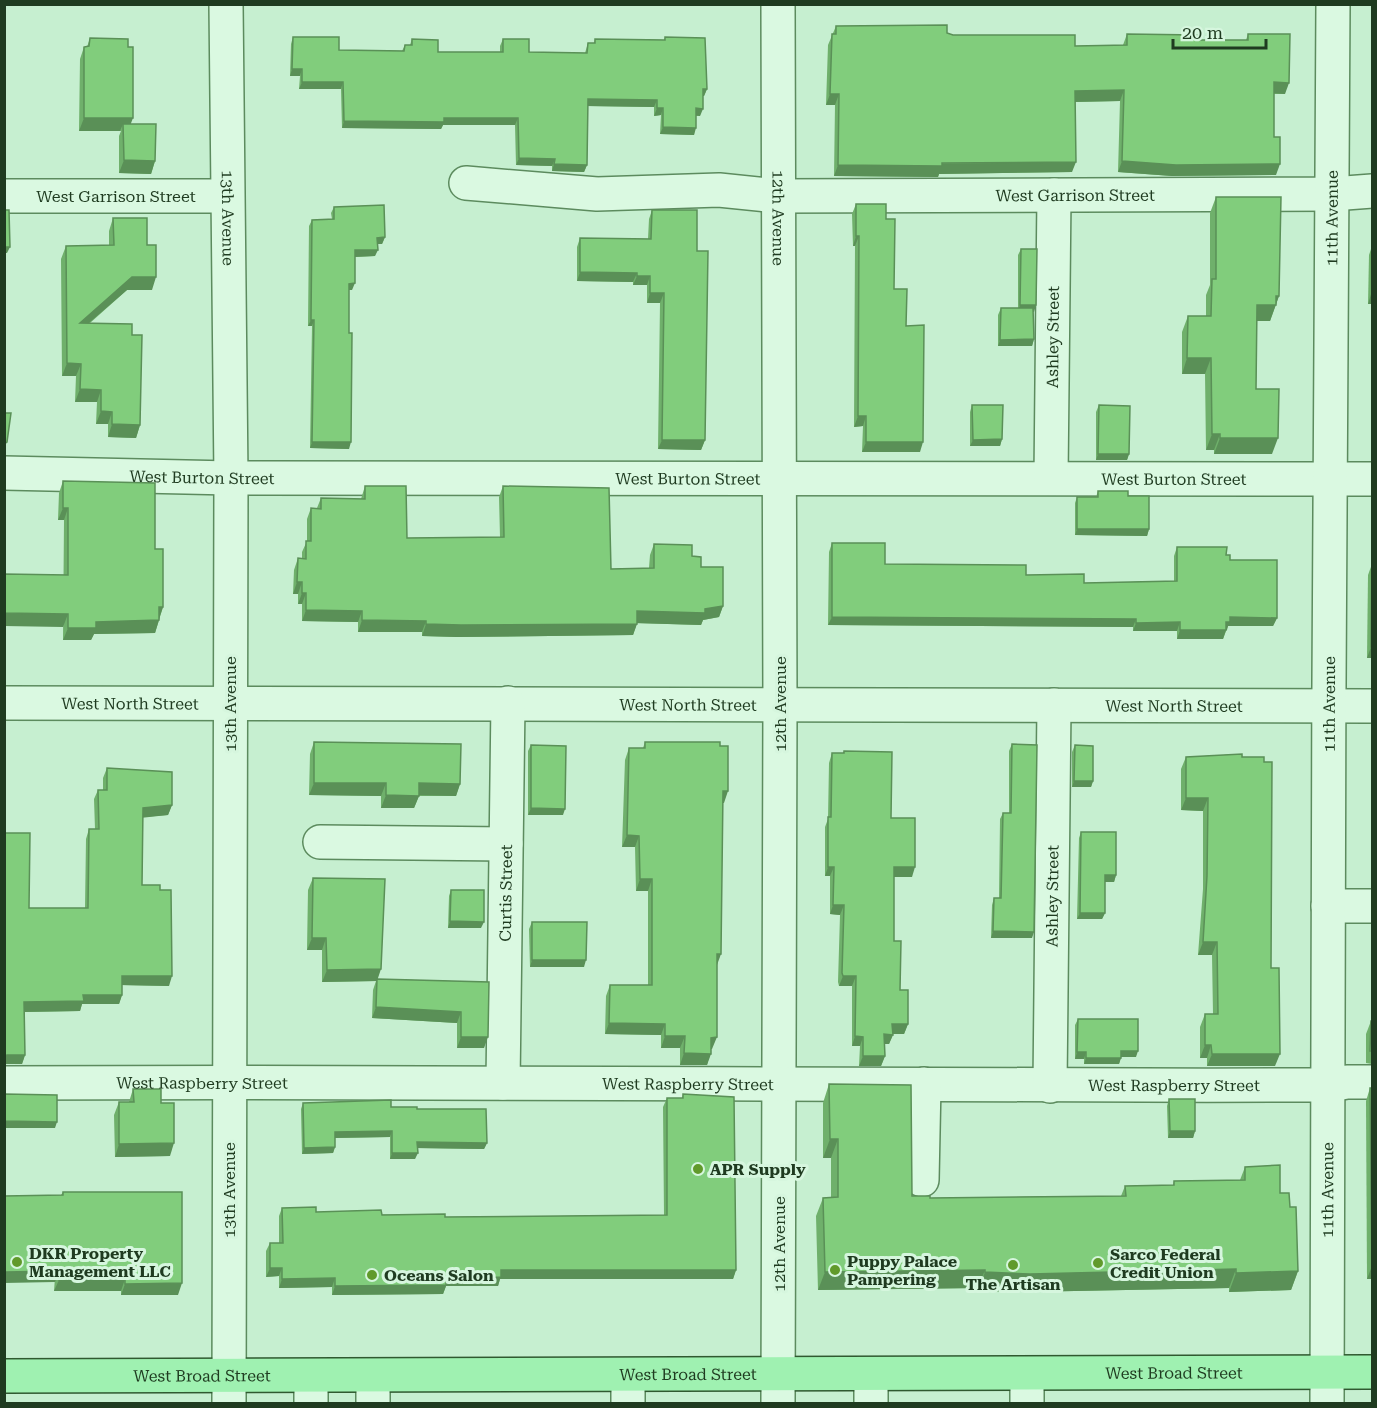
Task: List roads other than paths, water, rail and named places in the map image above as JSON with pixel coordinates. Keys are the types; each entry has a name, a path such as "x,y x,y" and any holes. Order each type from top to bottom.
{"main road":[{"name":"West Broad Street","path":"4,1376 229,1390 1027,1389 1327,1388 1372,1372"}],"street":[{"name":"13th Avenue","path":"226,4 231,478 229,1390"},
{"name":"12th Avenue","path":"778,4 780,476 778,1389"},
{"name":"11th Avenue","path":"1327,1388 1330,1085 1327,706 1333,4"},
{"name":"West Garrison Street","path":"466,183 597,194 719,190 778,196 1332,194 1372,191"},
{"name":"Ashley Street","path":"1051,478 1054,195"},
{"name":"West Garrison Street","path":"4,196 227,196"},
{"name":"West Burton Street","path":"4,473 231,478 780,476 1372,479"},
{"name":"West North Street","path":"4,703 1372,706"},
{"name":"Curtis Street","path":"503,1083 507,703"},
{"name":"Ashley Street","path":"1050,1086 1054,705"},
{"path":"320,842 506,844"},
{"path":"1328,906 1372,906"},
{"name":"West Raspberry Street","path":"4,1083 229,1080 778,1086 924,1084 1050,1086 1330,1085 1372,1082"},
{"path":"922,1180 924,1084"}],"place":[{"name":"APR Supply","path":"698,1169"},
{"name":"DKR Property Management LLC","path":"17,1262"},
{"name":"Sarco Federal Credit Union","path":"1098,1263"},
{"name":"The Artisan","path":"1013,1265"},
{"name":"Puppy Palace Pampering","path":"835,1270"},
{"name":"Oceans Salon","path":"372,1275"}]}
